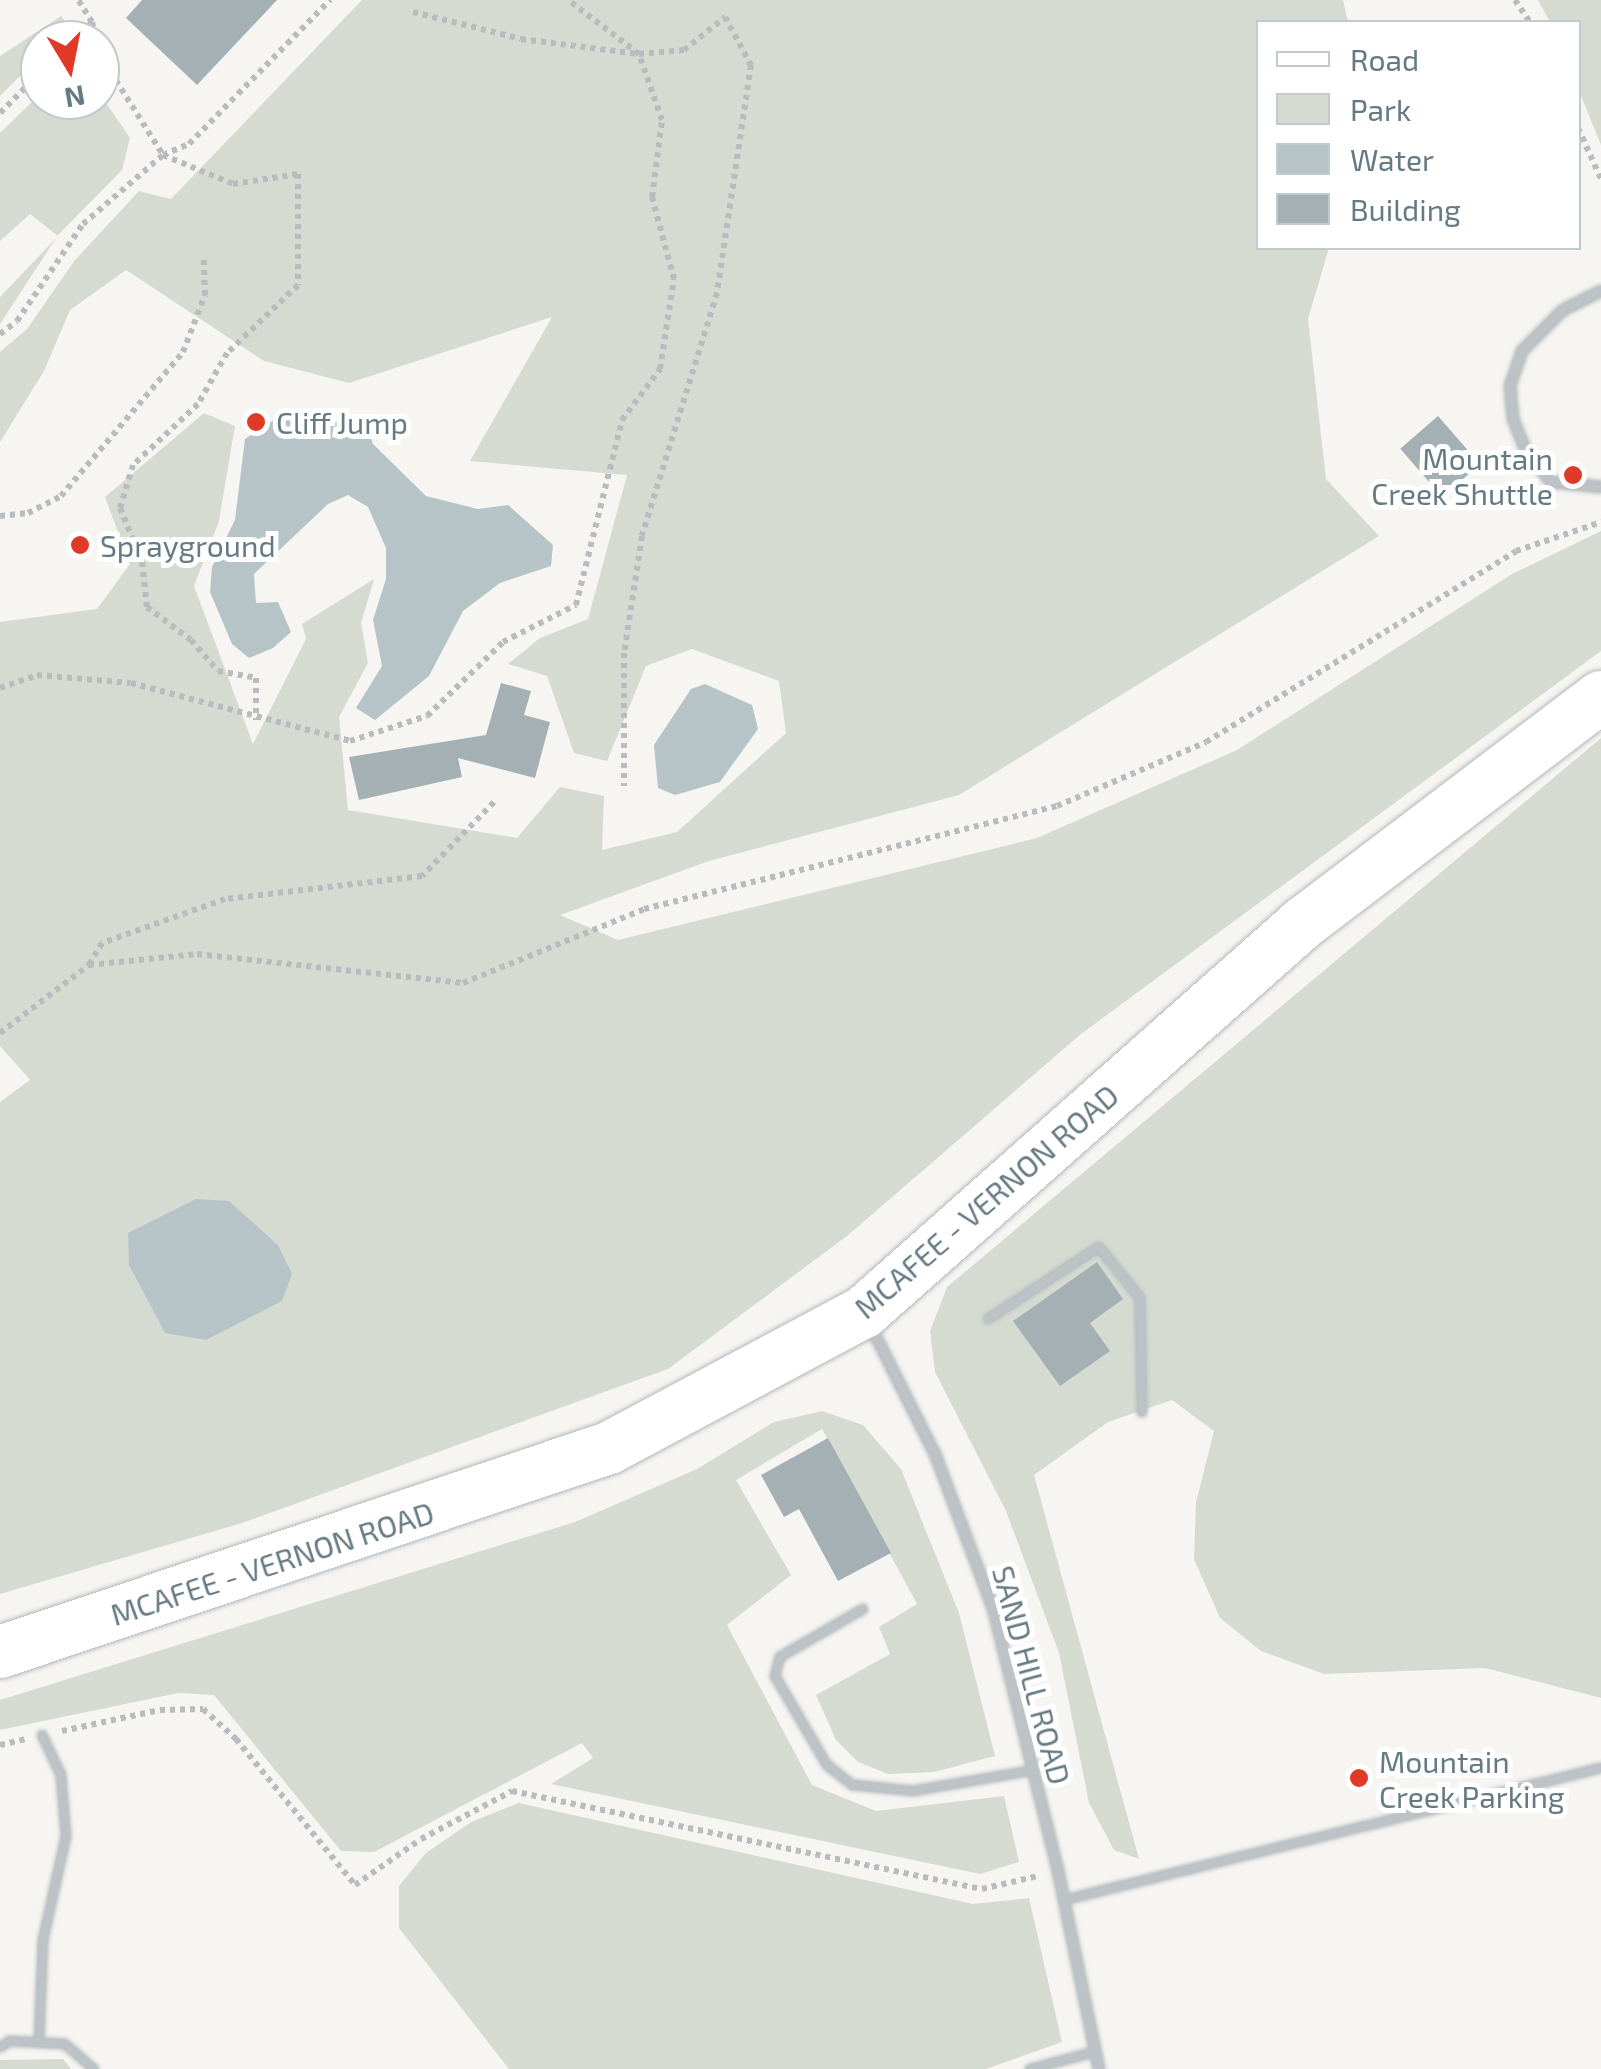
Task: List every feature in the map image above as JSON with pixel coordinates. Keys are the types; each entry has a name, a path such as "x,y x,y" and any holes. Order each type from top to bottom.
{"main road":[{"name":"MCAFEE - VERNON ROAD","path":"0,1652 609,1448 864,1312 1303,923 1601,697"}],"street":[{"path":"1601,291 1563,310 1522,351 1510,384 1526,451 1551,482 1601,487"},
{"name":"SAND HILL ROAD","path":"864,1312 935,1454 986,1591 1058,1870 1099,2069"}],"lane":[{"path":"988,1319 1099,1247 1140,1298 1142,1412"},
{"path":"863,1609 780,1658 775,1676 828,1765 854,1785 912,1791 1034,1770"},
{"path":"39,2042 43,1940 66,1836 60,1775 42,1735"},
{"path":"1064,1900 1601,1768"},
{"path":"0,2047 10,2041 65,2044 94,2069"},
{"path":"1030,2069 1095,2052"}],"path":[{"path":"0,334 17,321 84,224 164,155 188,144 330,0"},
{"path":"0,688 37,675 131,682 256,720 350,742 427,716 503,642 576,606 622,420 660,369 674,278 652,197 662,120 640,54 568,0"},
{"path":"413,12 521,38 640,54 684,50 726,17 751,65 717,294 642,536 624,653 624,786"},
{"path":"120,86 164,155 234,184 298,174 298,285 227,352 198,404 132,466 120,508 142,562 147,607 192,640 218,671 256,678 256,720"},
{"path":"0,113 20,93"},
{"path":"1581,135 1601,179"},
{"path":"0,516 28,512 60,496 183,352 205,296 204,258"},
{"path":"90,965 197,954 463,983 644,910 1057,806 1206,742 1516,551 1601,522"},
{"path":"0,1033 90,965 102,943 226,899 422,876 494,802"},
{"path":"0,1745 160,1710 203,1709 236,1739 355,1886 421,1839 512,1792 982,1890 1058,1870"}],"green space":[{"path":"362,0 1343,0 1348,20 1256,20 1256,250 1328,250 1308,319 1326,479 1379,536 959,795 709,861 560,915 618,940 1037,838 1237,750 1512,574 1601,531 1601,651 1081,1034 847,1236 668,1369 242,1523 0,1594 0,1102 30,1080 0,1046 0,622 97,609 130,564 105,497 204,413 235,426 219,521 194,586 253,744 306,639 302,624 374,579 361,623 368,663 339,717 348,810 517,838 560,787 604,796 602,850 677,832 786,733 779,681 692,649 646,666 607,761 574,753 547,676 508,664 540,638 588,619 627,475 470,461 552,317 349,383 264,361 126,270 70,310 44,371 0,442 0,352 27,329 75,260 139,191 171,199"},
{"path":"1538,0 1601,0 1601,145 1581,96 1581,20 1549,20"},
{"path":"20,43 20,76 0,96 0,56"},
{"path":"20,114 20,120 118,120 130,138 122,170 58,236 30,214 0,241 0,133"},
{"path":"56,238 0,324 0,297"},
{"path":"1601,738 1601,1698 1485,1668 1324,1674 1261,1651 1220,1618 1194,1559 1196,1502 1214,1431 1172,1400 1108,1422 1034,1475 1139,1859 1114,1850 1089,1803 1059,1653 1006,1511 935,1372 930,1331 947,1287"},
{"path":"822,1411 863,1425 901,1469 959,1613 995,1756 934,1772 888,1774 858,1762 836,1740 816,1695 890,1654 879,1627 917,1604 822,1429 736,1480 791,1575 727,1625 812,1785 876,1811 1004,1796 1019,1862 980,1874 551,1784 593,1758 582,1743 374,1852 341,1851 214,1695 178,1693 0,1730 0,1700 575,1522 697,1469 774,1422"},
{"path":"519,1803 973,1904 1029,1898 1062,2042 986,2069 509,2069 399,1928 399,1886 426,1853 471,1822"},
{"path":"63,2059 71,2069 0,2069 0,2060"}],"water":[{"path":"275,419 366,424 373,444 426,496 478,509 508,505 553,545 551,566 500,583 463,611 429,676 375,720 356,708 382,666 373,620 386,579 386,548 368,507 348,495 328,504 254,574 256,603 278,602 291,632 273,648 249,658 232,644 210,592 212,567 235,520 245,439"},
{"path":"705,684 752,705 758,729 720,782 675,795 658,788 654,745 691,689"},
{"path":"196,1199 229,1201 278,1245 292,1274 282,1301 206,1340 165,1333 129,1265 128,1233"}],"building":[{"path":"142,0 277,0 197,85 126,18"},
{"path":"1438,416 1480,464 1442,497 1400,449"},
{"path":"501,683 531,691 524,715 550,722 535,778 458,758 462,777 359,800 349,757 486,735"},
{"path":"1097,1262 1123,1299 1090,1323 1110,1351 1060,1386 1013,1321"},
{"path":"828,1438 891,1553 838,1581 799,1509 784,1517 761,1475"}],"place":[{"name":"Cliff Jump","path":"256,422"},
{"name":"Mountain Creek Shuttle","path":"1573,475"},
{"name":"Sprayground","path":"80,545"},
{"name":"Mountain Creek Parking","path":"1359,1778"}]}
